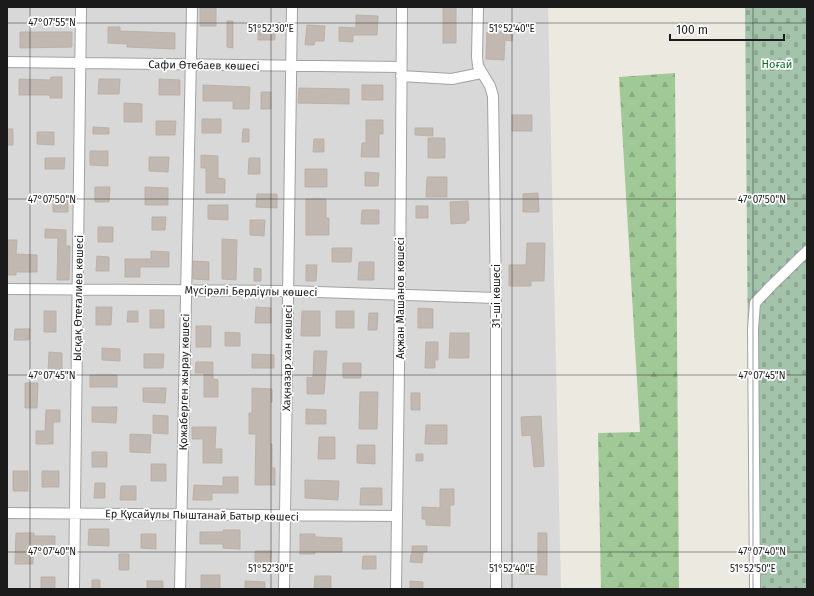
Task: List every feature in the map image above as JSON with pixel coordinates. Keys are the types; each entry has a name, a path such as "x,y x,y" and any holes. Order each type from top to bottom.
{"street":[{"name":"Ысқақ Өтеғалиев көшесі","path":"74,589 81,7"},
{"name":"Қожаберген жырау көшесі","path":"180,589 192,7"},
{"name":"Хақназар хан көшесі","path":"284,589 292,7"},
{"name":"Ақжан Машанов көшесі","path":"396,589 398,516 402,7"},
{"name":"31-ші көшесі","path":"478,7 477,57 481,73 490,86 493,96 496,298 496,589"},
{"name":"Сафи Өтебаев көшесі","path":"7,62 291,66 401,72 452,79 481,73"},
{"path":"756,589 753,330 755,303 807,250"},
{"name":"Мүсірәлі Бердіұлы көшесі","path":"7,289 288,291 496,298"},
{"name":"Ер Құсайұлы Пыштанай Батыр көшесі","path":"7,513 398,516"}],"shaded area":[{"path":"7,7 548,7 561,589 7,589"}],"green space":[{"name":"Ноғай","path":"745,7 807,7 807,589 750,589"},
{"path":"675,73 679,589 601,589 598,433 640,432 619,77"}],"building":[{"path":"443,7 456,7 456,43 443,43"},
{"path":"200,8 216,8 216,26 200,26"},
{"path":"356,15 378,16 377,35 353,35 353,42 339,41 339,27 356,28"},
{"path":"227,21 233,21 233,48 227,47"},
{"path":"307,25 325,26 324,41 315,41 314,45 305,45"},
{"path":"258,26 275,26 275,40 258,40"},
{"path":"108,27 120,27 120,31 175,33 175,49 127,47 127,44 108,43"},
{"path":"20,32 72,32 72,47 20,48"},
{"path":"487,32 513,32 512,41 505,40 504,60 486,59"},
{"path":"51,77 62,77 62,98 50,98 50,95 19,95 19,79 50,80"},
{"path":"99,79 120,79 119,94 98,94"},
{"path":"159,79 180,80 180,95 159,95"},
{"path":"203,85 250,87 249,109 233,109 233,101 203,101"},
{"path":"362,85 383,85 383,100 362,100"},
{"path":"299,88 349,89 349,104 298,103"},
{"path":"261,92 271,92 271,109 261,109"},
{"path":"124,103 142,104 142,122 124,122"},
{"path":"512,115 532,115 532,131 512,131"},
{"path":"202,119 221,119 221,133 202,133"},
{"path":"366,120 383,120 383,134 379,134 379,157 361,157 362,143 366,143"},
{"path":"156,121 176,121 175,135 156,135"},
{"path":"93,127 109,128 109,134 93,134"},
{"path":"415,128 433,128 433,136 415,135"},
{"path":"7,129 13,129 13,145 7,145"},
{"path":"243,129 249,129 249,142 242,142"},
{"path":"37,132 54,132 54,145 37,144"},
{"path":"428,138 445,138 445,158 428,158"},
{"path":"314,139 324,139 324,152 313,152"},
{"path":"90,151 108,151 108,166 90,165"},
{"path":"201,155 218,156 218,178 225,179 225,193 206,193 206,168 201,168"},
{"path":"149,157 169,157 168,172 149,171"},
{"path":"45,158 65,158 64,169 45,169"},
{"path":"249,158 260,158 260,174 248,174"},
{"path":"305,169 327,169 327,187 305,187"},
{"path":"365,172 379,173 378,186 365,186"},
{"path":"427,177 447,177 447,197 426,197"},
{"path":"95,187 110,187 109,202 95,202"},
{"path":"145,187 168,188 168,205 145,205"},
{"path":"538,193 539,212 523,212 523,194"},
{"path":"257,194 277,194 277,208 256,207"},
{"path":"53,197 68,197 68,212 53,212"},
{"path":"306,199 326,199 326,218 329,218 329,235 306,235"},
{"path":"468,201 469,220 466,221 466,223 451,224 450,202"},
{"path":"208,205 228,205 228,220 208,219"},
{"path":"416,206 428,206 428,218 416,218"},
{"path":"362,210 379,210 379,224 361,224"},
{"path":"152,217 166,217 165,230 152,230"},
{"path":"250,220 265,220 264,236 250,235"},
{"path":"98,227 113,227 113,242 98,242"},
{"path":"45,229 66,230 66,246 70,246 69,280 57,280 58,238 45,238"},
{"path":"222,239 237,240 236,280 222,279"},
{"path":"8,240 17,240 16,254 37,255 37,272 16,272 16,275 8,275"},
{"path":"527,243 545,243 544,281 531,281 531,286 509,286 509,265 526,265"},
{"path":"332,248 352,248 351,262 332,262"},
{"path":"151,251 169,252 169,267 140,267 140,277 125,277 125,259 151,259"},
{"path":"97,256 109,257 109,271 96,271"},
{"path":"193,261 209,262 209,280 193,279"},
{"path":"359,262 374,262 374,280 358,280"},
{"path":"306,265 317,265 316,281 306,281"},
{"path":"254,268 261,269 261,281 254,281"},
{"path":"96,307 112,307 111,325 96,325"},
{"path":"256,307 271,308 271,323 255,323"},
{"path":"418,308 433,309 433,328 418,328"},
{"path":"150,310 164,310 164,328 150,328"},
{"path":"44,311 56,311 56,332 44,332"},
{"path":"128,311 138,311 138,322 127,322"},
{"path":"302,311 320,311 320,336 301,336"},
{"path":"336,311 354,311 354,328 336,328"},
{"path":"369,313 378,313 377,330 368,330"},
{"path":"196,326 211,326 211,347 196,347"},
{"path":"15,329 30,329 29,340 14,340"},
{"path":"225,332 240,333 240,346 225,346"},
{"path":"450,333 469,333 469,358 449,358"},
{"path":"426,342 438,342 438,360 435,360 435,368 425,368"},
{"path":"102,348 120,349 120,361 102,360"},
{"path":"314,351 327,351 324,394 307,394 307,377 313,378"},
{"path":"49,352 62,353 62,372 48,372"},
{"path":"144,354 164,354 163,368 144,368"},
{"path":"252,354 274,355 274,368 252,368"},
{"path":"196,362 213,362 213,379 218,380 218,397 204,397 204,373 195,373"},
{"path":"343,363 361,363 361,378 343,378"},
{"path":"90,375 117,375 117,387 90,387"},
{"path":"25,383 38,383 37,408 25,408"},
{"path":"143,388 166,388 165,403 143,402"},
{"path":"252,388 272,389 272,402 270,402 270,444 272,444 272,468 275,468 275,485 255,485 256,434 249,434 249,413 252,413"},
{"path":"360,392 378,392 377,429 359,429"},
{"path":"411,393 420,393 420,410 411,410"},
{"path":"92,407 117,407 116,423 92,422"},
{"path":"306,409 326,410 326,424 306,424"},
{"path":"46,410 60,410 60,422 53,422 53,444 36,444 36,431 45,431"},
{"path":"153,415 168,416 168,434 153,433"},
{"path":"541,416 544,466 534,467 531,435 522,436 521,417"},
{"path":"426,425 447,425 447,444 425,444"},
{"path":"192,427 216,427 215,449 222,449 222,463 203,463 203,439 192,439"},
{"path":"130,434 151,435 150,453 130,452"},
{"path":"319,437 335,437 335,459 318,459"},
{"path":"357,445 375,445 375,464 357,463"},
{"path":"92,452 107,452 107,467 92,467"},
{"path":"416,454 423,454 423,461 416,461"},
{"path":"151,464 166,464 166,481 151,481"},
{"path":"13,471 28,471 28,491 13,491"},
{"path":"42,471 59,471 59,487 42,487"},
{"path":"223,477 238,477 238,493 212,493 212,500 193,500 194,485 223,486"},
{"path":"305,480 339,481 338,500 305,498"},
{"path":"95,483 105,483 105,498 94,498"},
{"path":"121,486 136,486 136,500 120,500"},
{"path":"361,488 382,488 382,505 360,505"},
{"path":"440,489 454,489 454,505 450,505 450,526 426,525 426,519 422,519 422,507 440,508"},
{"path":"89,529 109,529 109,546 88,545"},
{"path":"223,530 240,530 240,549 223,548 223,544 200,544 200,532 223,532"},
{"path":"16,533 34,533 34,536 55,536 55,550 33,550 33,564 15,564"},
{"path":"538,533 547,533 547,575 519,574 519,566 538,566"},
{"path":"141,534 156,534 156,549 141,548"},
{"path":"300,534 315,534 315,537 342,538 342,552 315,552 315,554 300,554"},
{"path":"412,546 427,546 427,552 423,552 422,563 410,562"},
{"path":"255,551 271,551 270,568 255,568"},
{"path":"119,554 129,554 129,570 119,570"},
{"path":"363,556 376,556 376,569 362,569"},
{"path":"201,575 220,575 220,589 201,589"},
{"path":"315,576 331,576 331,589 314,589"},
{"path":"41,577 55,577 55,589 41,589"},
{"path":"92,580 100,580 100,589 92,589"},
{"path":"147,581 163,581 163,589 147,589"},
{"path":"245,581 265,582 265,589 245,589"},
{"path":"410,581 423,582 423,589 410,588"}]}
